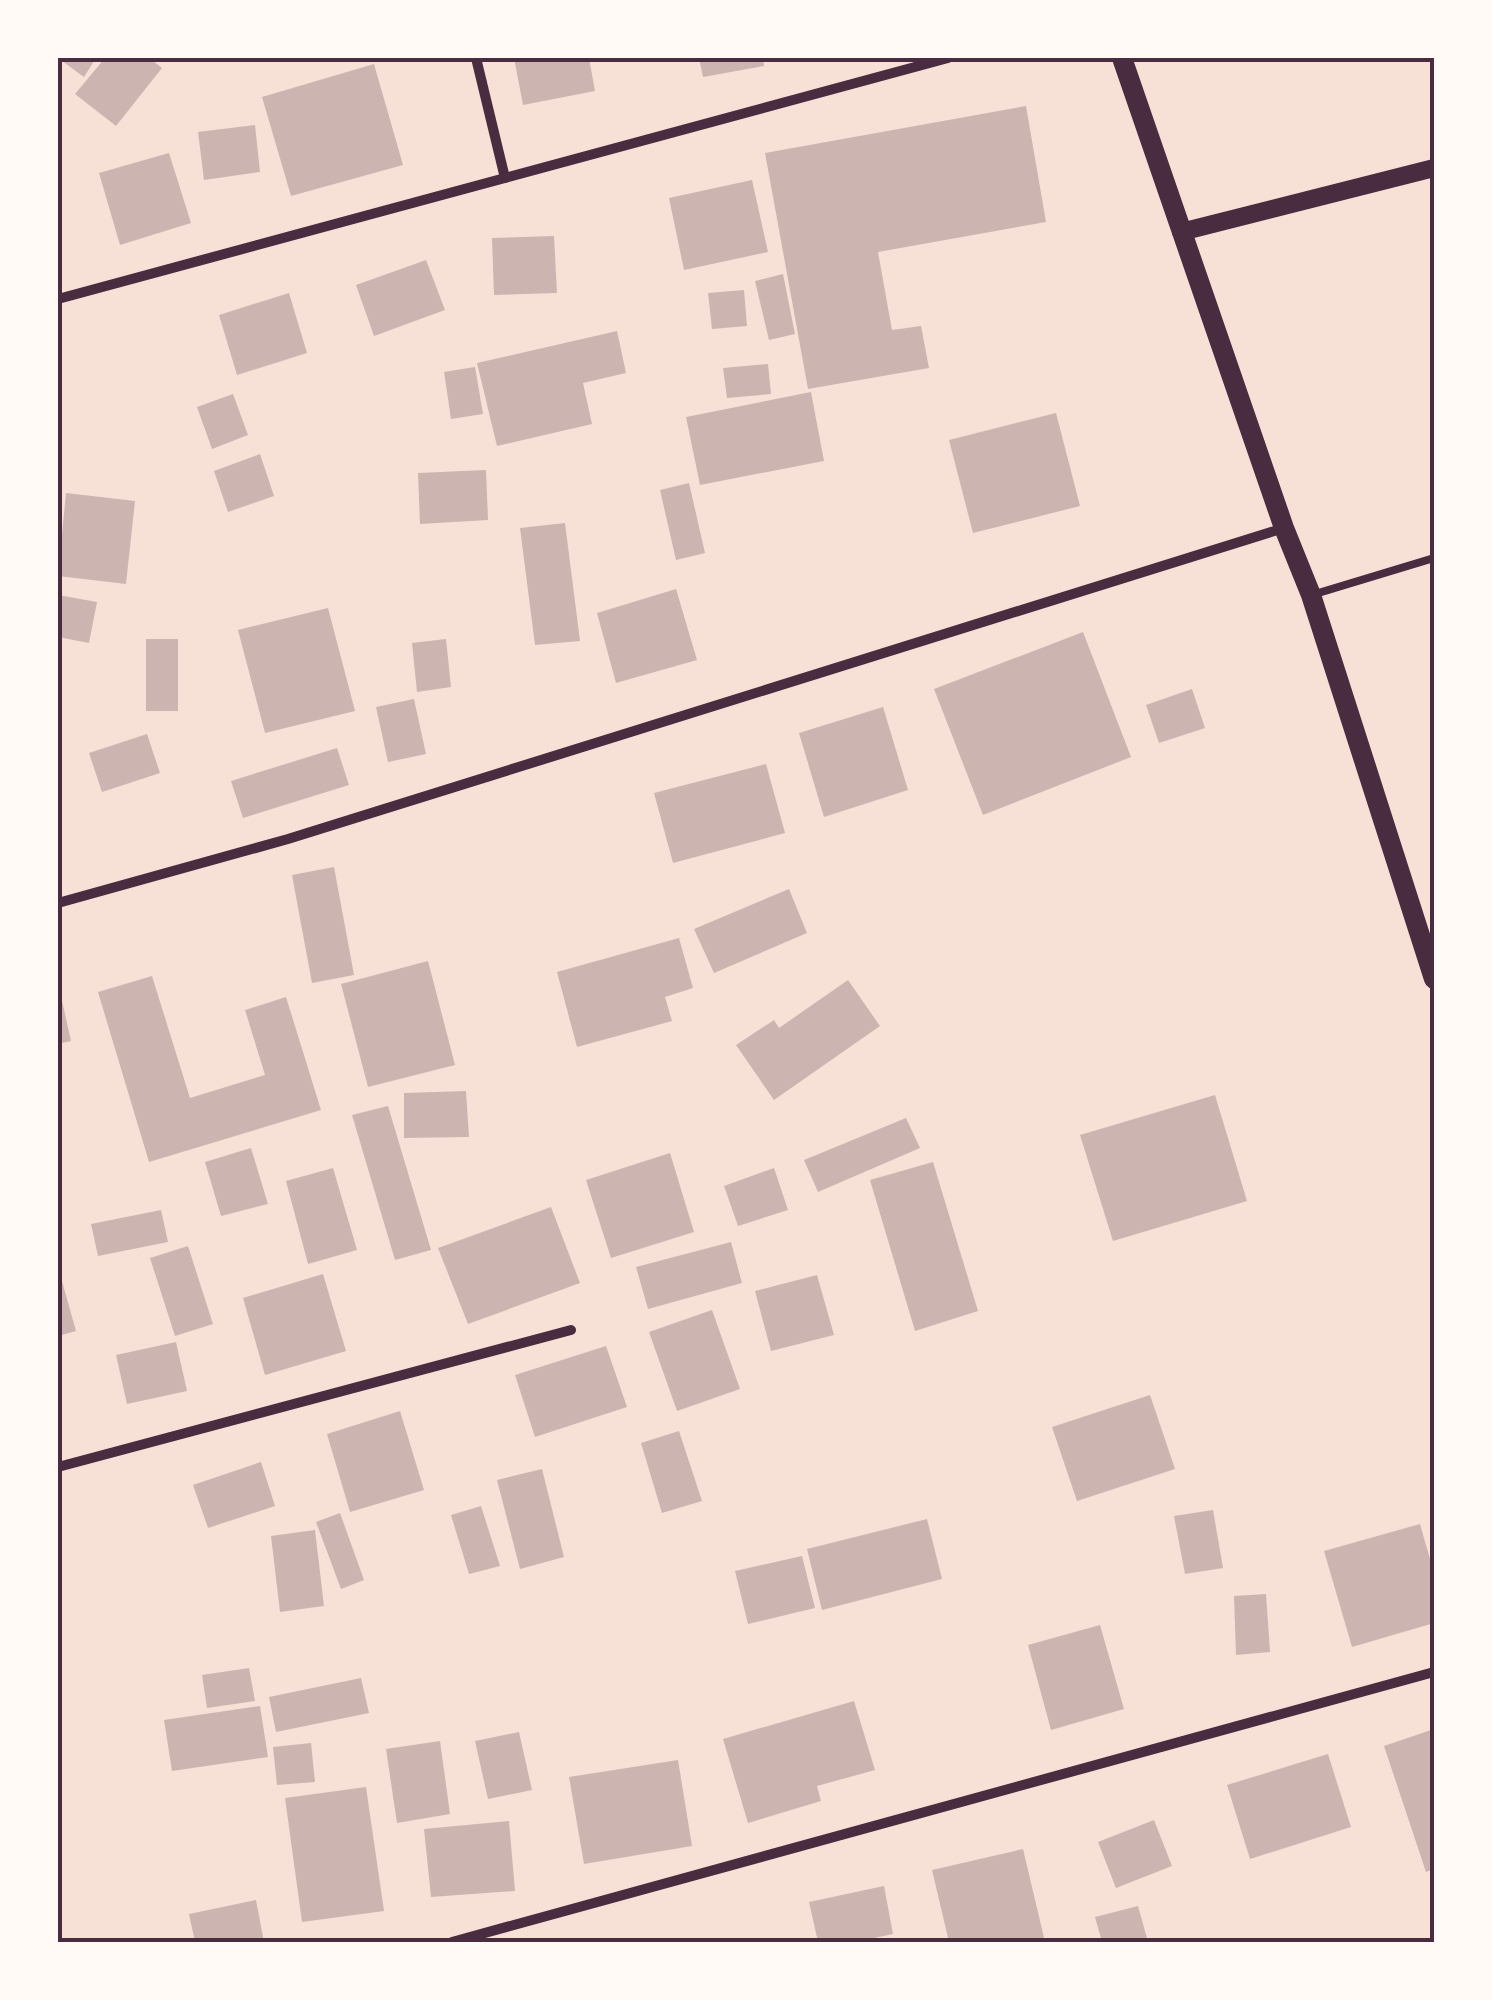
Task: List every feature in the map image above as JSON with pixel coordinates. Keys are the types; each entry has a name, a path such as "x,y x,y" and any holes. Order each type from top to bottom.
{"main road":[{"path":"1122,58 1310,595 1434,979"}],"street":[{"path":"476,58 505,178"},
{"path":"58,299 948,58"},
{"path":"1182,232 1434,168"},
{"path":"58,903 288,839 1284,528"},
{"path":"58,1467 571,1330"},
{"path":"452,1942 1434,1672"}],"lane":[{"path":"1310,595 1434,558"}],"building":[{"path":"58,58 96,58 84,77"},
{"path":"105,58 149,58 162,68 116,126 75,94"},
{"path":"514,58 589,58 595,91 523,105"},
{"path":"699,58 763,58 764,66 703,77"},
{"path":"374,64 403,165 291,196 262,97"},
{"path":"1026,106 1046,222 878,252 892,330 921,326 929,368 808,389 765,153"},
{"path":"255,125 260,172 204,180 198,132"},
{"path":"169,153 191,223 120,245 99,173"},
{"path":"752,180 768,252 684,270 669,198"},
{"path":"554,236 557,293 494,295 492,238"},
{"path":"426,260 445,310 374,336 356,285"},
{"path":"783,274 795,334 769,340 755,281"},
{"path":"744,290 747,326 712,329 708,293"},
{"path":"289,293 307,353 237,375 219,315"},
{"path":"617,331 626,373 583,383 592,424 497,446 477,363"},
{"path":"768,364 771,394 727,398 723,368"},
{"path":"475,367 483,414 451,419 444,372"},
{"path":"811,392 824,461 700,485 686,417"},
{"path":"233,394 248,435 212,449 197,407"},
{"path":"1056,413 1080,506 973,533 949,440"},
{"path":"260,454 274,496 228,512 214,471"},
{"path":"486,470 488,520 420,524 418,473"},
{"path":"689,483 705,553 676,560 660,490"},
{"path":"66,493 135,501 126,584 58,576"},
{"path":"565,523 580,641 535,645 520,528"},
{"path":"676,589 697,660 616,683 597,613"},
{"path":"58,595 97,602 89,643 58,637"},
{"path":"328,608 355,711 265,733 238,630"},
{"path":"1083,632 1131,757 983,815 934,689"},
{"path":"146,639 178,639 178,711 146,711"},
{"path":"446,639 451,687 417,692 412,643"},
{"path":"1192,689 1205,728 1159,743 1146,705"},
{"path":"414,699 426,754 388,762 376,707"},
{"path":"883,707 908,790 824,817 799,733"},
{"path":"147,734 160,773 102,792 89,753"},
{"path":"337,748 349,785 243,818 231,781"},
{"path":"766,764 785,833 673,863 654,793"},
{"path":"334,867 354,975 312,983 292,875"},
{"path":"789,889 807,933 714,973 694,929"},
{"path":"679,938 693,988 665,997 672,1021 577,1047 557,972"},
{"path":"428,961 455,1065 368,1087 341,984"},
{"path":"152,976 190,1098 265,1075 245,1010 286,997 321,1110 149,1162 98,992"},
{"path":"848,980 880,1026 774,1100 736,1045 774,1020 779,1028"},
{"path":"58,988 71,1041 58,1044"},
{"path":"466,1091 469,1137 404,1138 404,1093"},
{"path":"1215,1095 1247,1201 1113,1241 1080,1135"},
{"path":"388,1106 431,1250 395,1260 352,1115"},
{"path":"906,1118 920,1148 818,1192 804,1160"},
{"path":"251,1148 268,1204 221,1216 205,1162"},
{"path":"670,1153 694,1232 611,1258 586,1180"},
{"path":"933,1162 978,1311 915,1331 870,1180"},
{"path":"333,1168 357,1250 308,1264 286,1181"},
{"path":"774,1168 788,1210 738,1226 724,1186"},
{"path":"551,1207 580,1283 468,1324 438,1248"},
{"path":"161,1210 168,1242 98,1256 91,1224"},
{"path":"731,1242 742,1283 648,1309 636,1267"},
{"path":"188,1246 213,1324 175,1336 150,1258"},
{"path":"323,1274 346,1351 265,1375 243,1298"},
{"path":"817,1275 834,1335 771,1351 755,1291"},
{"path":"62,1281 76,1331 58,1336 58,1282"},
{"path":"712,1310 740,1389 677,1411 649,1332"},
{"path":"176,1342 187,1391 127,1404 116,1355"},
{"path":"606,1346 627,1407 535,1437 515,1375"},
{"path":"1150,1395 1175,1469 1077,1501 1052,1427"},
{"path":"400,1411 424,1490 350,1512 327,1434"},
{"path":"679,1431 702,1501 662,1513 641,1443"},
{"path":"261,1462 275,1506 208,1528 193,1485"},
{"path":"542,1469 564,1557 520,1569 497,1480"},
{"path":"481,1506 500,1566 469,1574 451,1515"},
{"path":"1213,1510 1223,1568 1185,1574 1174,1516"},
{"path":"340,1513 364,1580 341,1589 316,1522"},
{"path":"927,1519 942,1579 822,1610 807,1549"},
{"path":"1420,1524 1434,1573 1434,1623 1352,1647 1324,1551"},
{"path":"315,1530 324,1606 280,1612 271,1536"},
{"path":"802,1556 815,1608 748,1624 735,1571"},
{"path":"1266,1594 1270,1652 1236,1655 1234,1596"},
{"path":"1100,1625 1124,1709 1051,1730 1028,1645"},
{"path":"249,1668 255,1701 207,1708 202,1675"},
{"path":"361,1678 369,1713 276,1732 269,1697"},
{"path":"854,1701 875,1770 817,1786 821,1801 748,1823 723,1739"},
{"path":"260,1706 268,1757 172,1771 164,1720"},
{"path":"1434,1729 1434,1869 1426,1872 1384,1746"},
{"path":"519,1732 532,1790 488,1799 475,1741"},
{"path":"440,1741 450,1814 397,1823 386,1749"},
{"path":"311,1743 315,1782 277,1785 273,1747"},
{"path":"1328,1754 1351,1827 1250,1859 1227,1785"},
{"path":"678,1760 692,1846 584,1864 569,1777"},
{"path":"366,1787 384,1911 302,1922 285,1798"},
{"path":"1154,1820 1172,1866 1116,1888 1098,1842"},
{"path":"509,1821 515,1891 431,1897 424,1829"},
{"path":"1023,1849 1045,1942 949,1942 932,1870"},
{"path":"884,1886 893,1934 855,1942 818,1942 809,1902"},
{"path":"256,1900 264,1942 195,1942 189,1914"},
{"path":"1138,1906 1148,1942 1102,1942 1095,1917"}]}
